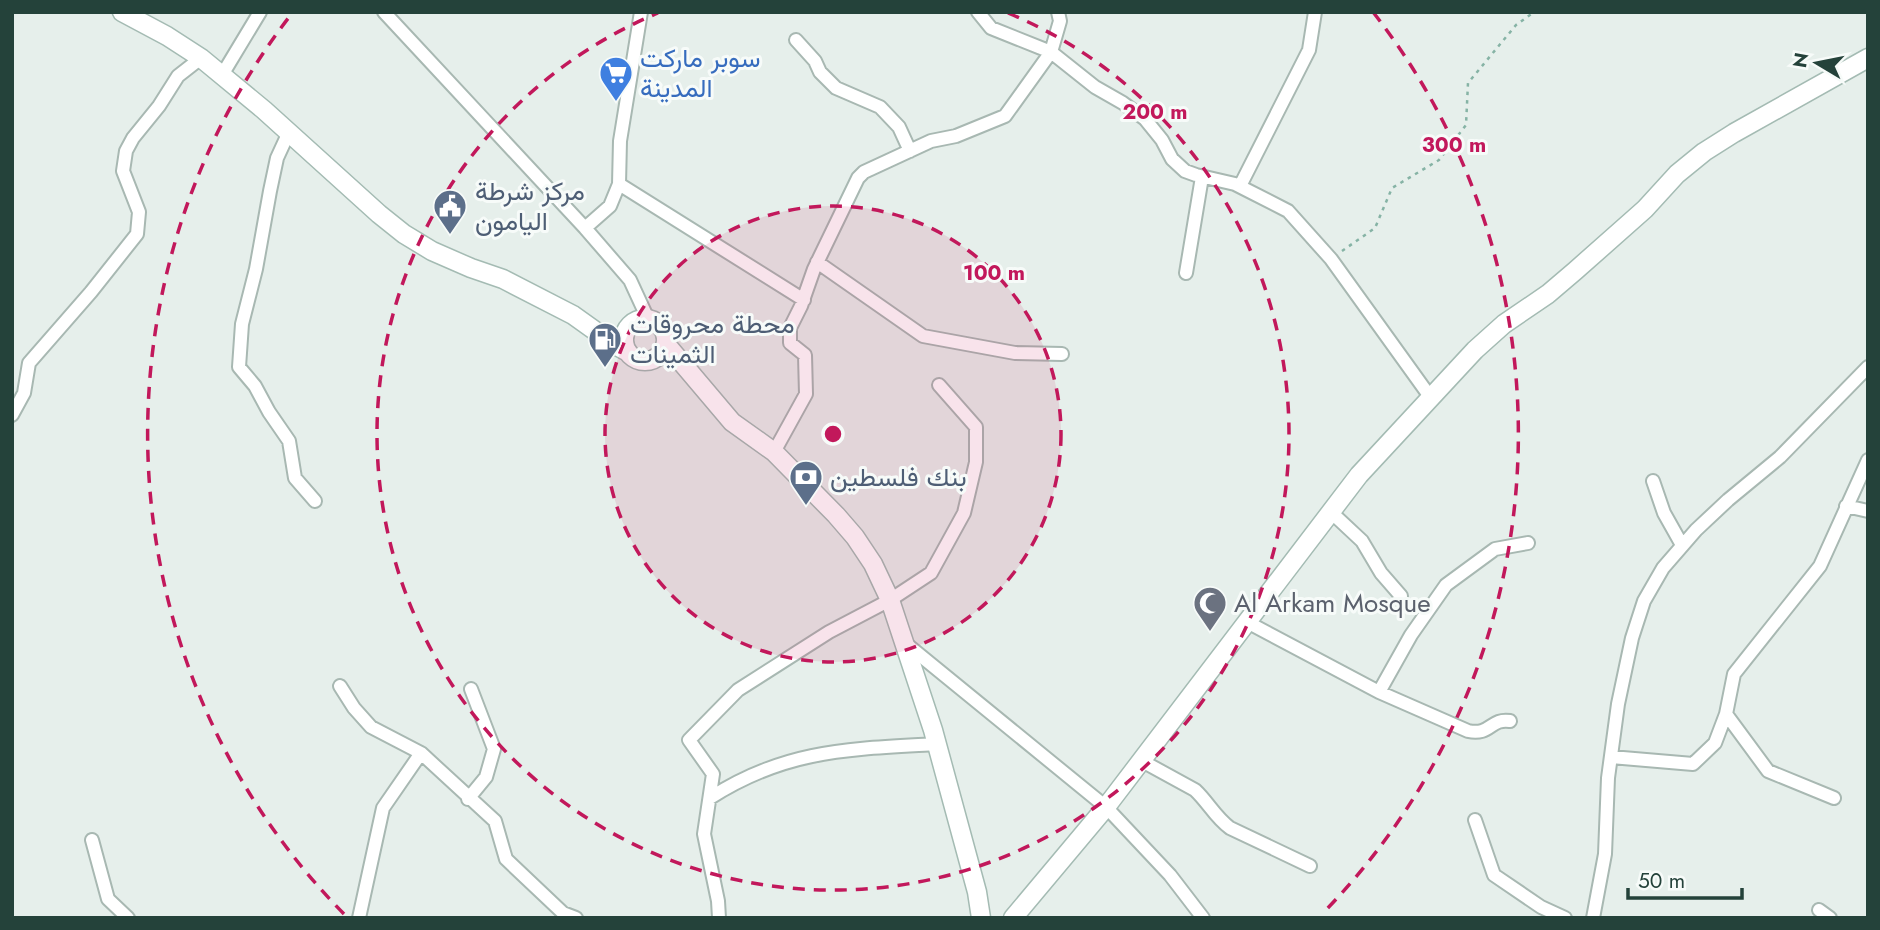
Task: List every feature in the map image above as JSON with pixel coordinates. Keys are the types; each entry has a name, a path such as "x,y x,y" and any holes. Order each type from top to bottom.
{"street":[{"path":"122,12 201,58 411,239 455,262 503,279 573,315 639,360 653,359 664,350 666,337 660,325 648,319 630,280 384,12"},
{"path":"222,75 260,12"},
{"path":"585,228 610,206 619,184 620,141 641,12"},
{"path":"978,12 991,28 1051,52 1095,87 1135,111 1154,129 1172,159 1185,171 1240,186 1288,211 1331,259 1431,398"},
{"path":"774,452 806,394 805,355 790,343 790,328 804,300 817,262 858,178 863,172 932,141 956,136 1005,116 1051,52 1060,21 1058,12"},
{"path":"1240,186 1309,50 1315,12"},
{"path":"796,40 836,88 880,107 899,127 910,151"},
{"path":"12,415 24,393 29,363 91,292 136,234 139,212 123,171 126,152 133,138 159,106 178,76 201,58"},
{"path":"1013,918 1142,761 1359,475 1489,337 1575,271 1645,209 1677,174 1704,152 1734,132 1868,58"},
{"path":"289,132 277,158 256,270 242,324 239,367 255,386 289,441 295,478 315,500"},
{"path":"1186,273 1202,177"},
{"path":"619,184 804,300"},
{"path":"817,262 923,336 1015,353 1062,354"},
{"path":"628,352 624,339 629,326 648,319"},
{"path":"666,344 732,422 774,452 816,493 855,537 873,564 890,600 937,744 977,892 981,918"},
{"path":"1593,918 1605,854 1608,778 1618,704 1637,618 1653,584 1682,545 1720,507 1780,457 1868,367"},
{"path":"719,918 704,834 713,774 689,740 738,690 828,632 890,600 931,573 964,513 976,462 976,427 939,385"},
{"path":"1611,757 1693,764 1715,743 1726,714 1734,674 1820,566 1868,460"},
{"path":"1653,481 1664,513 1682,545"},
{"path":"1846,506 1868,511"},
{"path":"1331,512 1362,541 1381,573 1401,596"},
{"path":"1380,692 1411,635 1446,585 1495,549 1528,543"},
{"path":"1247,622 1380,692 1473,732 1486,730 1500,721 1510,721"},
{"path":"904,643 1106,807 1170,875 1203,918"},
{"path":"340,686 354,708 371,727 421,753 495,821 506,859 564,913 576,918"},
{"path":"468,799 486,777 494,749 471,689"},
{"path":"1726,714 1768,771 1834,798"},
{"path":"710,798 752,775 804,757 848,749 937,744"},
{"path":"359,918 383,808 421,753"},
{"path":"1142,761 1195,790 1226,825 1310,866"},
{"path":"1475,820 1493,875 1541,907 1565,918"},
{"path":"92,840 108,899 128,918"}],"path":[{"path":"1331,259 1375,228 1392,188 1439,160 1466,125 1468,83 1517,25 1534,12"}],"place":[{"name":"سوبر ماركت المدينة","path":"616,103"},
{"name":"مركز شرطة اليامون","path":"450,236"},
{"name":"محطة محروقات الثمينات","path":"605,369"},
{"name":"بنك فلسطين","path":"806,507"},
{"name":"Al Arkam Mosque","path":"1210,633"}]}
